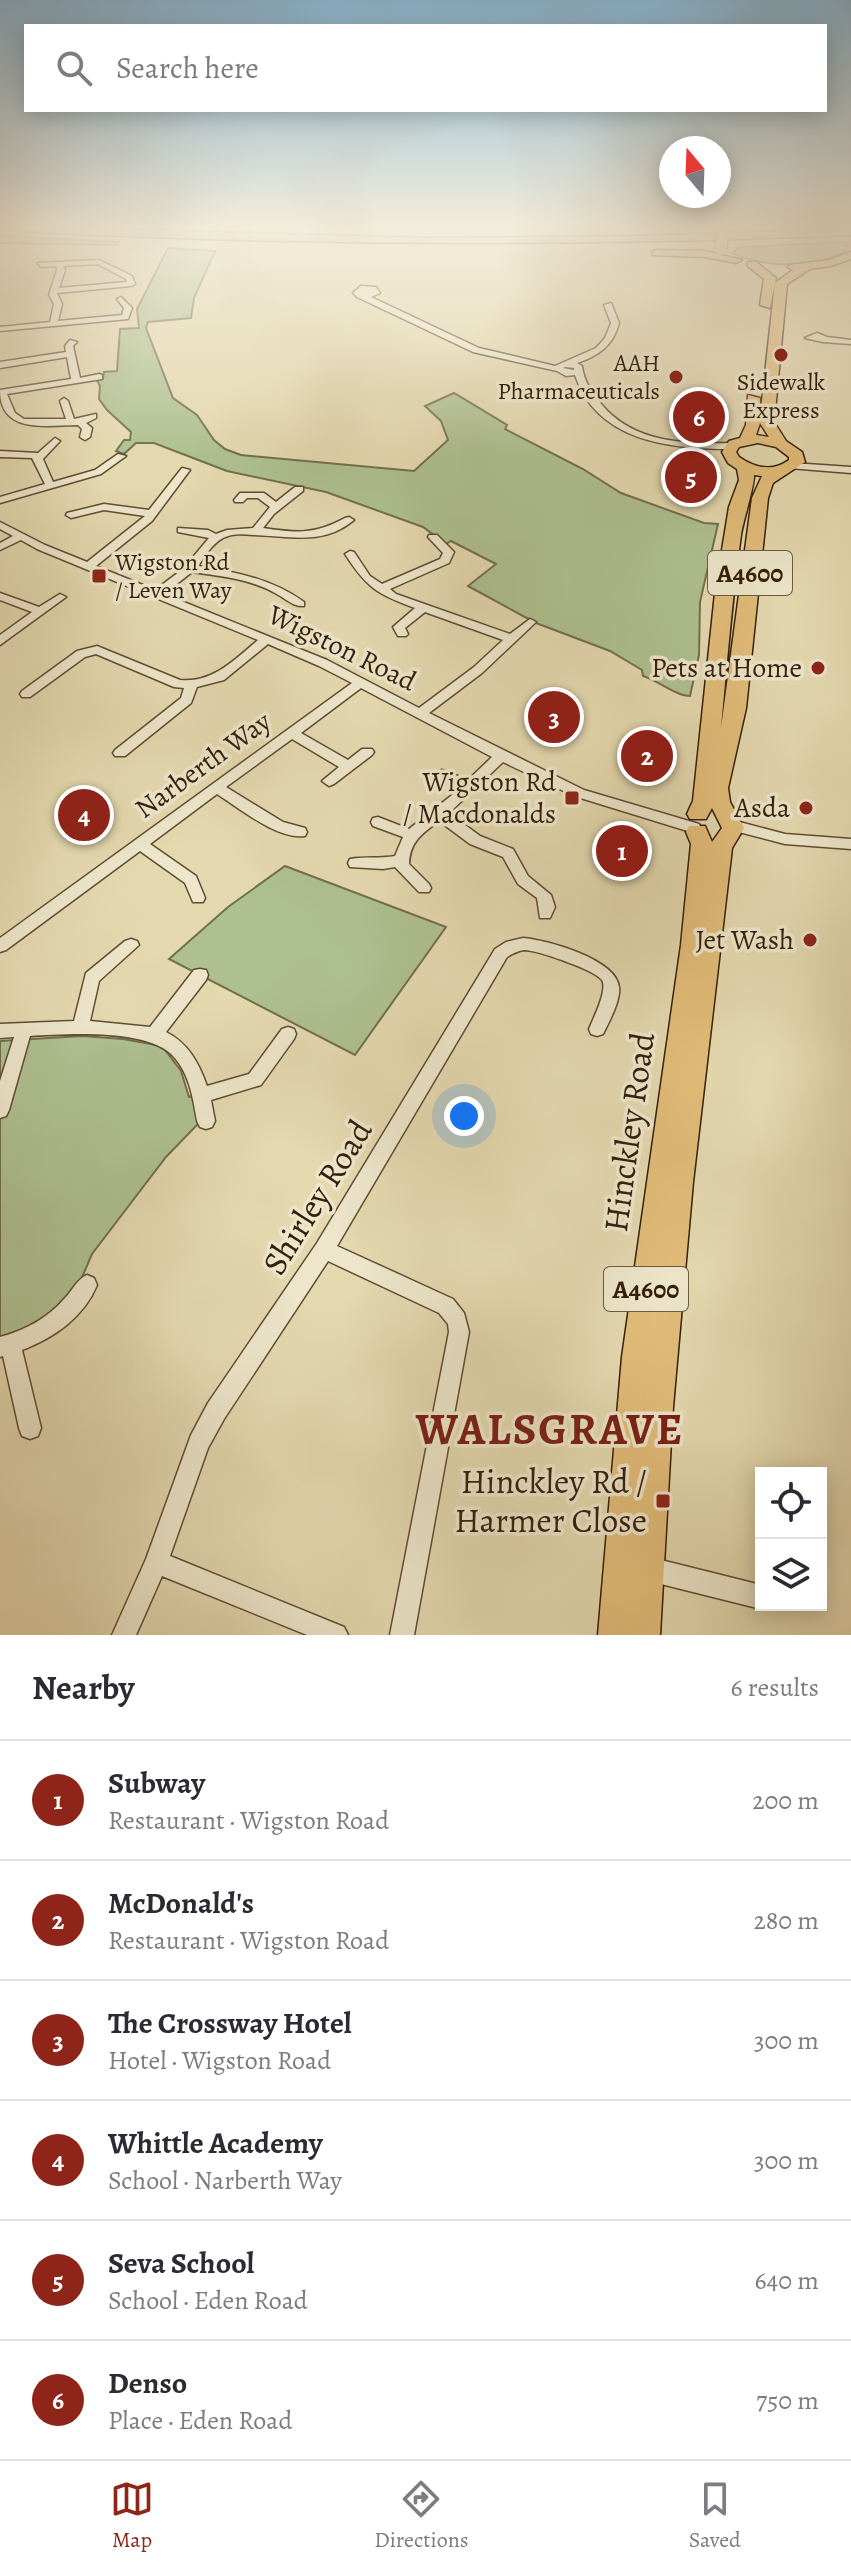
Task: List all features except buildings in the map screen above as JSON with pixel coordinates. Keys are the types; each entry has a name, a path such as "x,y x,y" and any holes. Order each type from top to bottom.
{"highway":[{"path":"759,352 766,302"},
{"path":"755,378 753,425 736,458 788,463 781,444 767,422 779,302"},
{"path":"747,440 763,439 781,444"},
{"name":"Hinckley Road","path":"617,1635 638,1357 693,945 702,844 696,823 704,801 727,565 737,507 747,480 736,458"},
{"name":"A4600","path":"730,828 719,802 717,788 736,708 760,498 765,483 788,463"},
{"path":"696,823 714,839 730,828"},
{"name":"Hinckley Road","path":"641,1635 656,1407 679,1182 721,847 730,828"}],"street":[{"path":"53,324 57,302"},
{"path":"0,329 127,317 128,307 124,302"},
{"path":"374,302 467,346 579,370"},
{"path":"563,368 601,349 614,330 613,314 608,305"},
{"path":"819,335 851,342"},
{"path":"0,365 69,346 76,381"},
{"path":"582,385 579,370 588,358"},
{"path":"563,368 582,385 600,411 614,424 647,439 736,458"},
{"path":"93,416 17,424 1,393 99,377"},
{"path":"64,401 75,420 87,428 85,437"},
{"path":"39,457 55,441"},
{"path":"0,454 27,453 39,457"},
{"path":"0,500 103,470 121,456"},
{"path":"39,457 50,485"},
{"path":"788,463 851,468"},
{"path":"89,566 126,539 152,514 185,470"},
{"path":"255,532 274,505 287,500 299,489"},
{"path":"240,495 260,495 274,505"},
{"path":"71,515 89,514 109,507 152,514"},
{"path":"157,594 190,568 208,543 228,533 255,532 301,537 331,531 349,520"},
{"name":"Wigston Road","path":"0,525 19,537 267,639 501,756 609,804 696,823"},
{"path":"182,530 208,533 216,538"},
{"path":"0,547 19,537"},
{"path":"381,589 445,561 449,552 433,537"},
{"path":"350,554 366,578 381,589 511,639"},
{"path":"190,568 253,579 285,592 300,604"},
{"path":"0,596 39,611"},
{"path":"0,641 60,597"},
{"path":"397,629 424,607"},
{"path":"419,714 478,670 530,622"},
{"path":"26,694 62,674 81,654 97,650 178,684 191,685 220,677 267,639"},
{"name":"Narberth Way","path":"0,946 360,683"},
{"path":"120,753 187,700 191,685"},
{"path":"291,733 348,766"},
{"path":"329,781 367,752"},
{"path":"424,888 402,866 401,860 411,835 440,814 501,756"},
{"path":"442,775 469,786"},
{"path":"217,788 278,826 300,832"},
{"path":"440,814 475,840 508,853 523,880 544,895 545,914"},
{"path":"378,822 411,835"},
{"path":"730,828 802,842 851,844"},
{"path":"140,844 191,880 198,898"},
{"path":"355,863 383,864 401,860"},
{"name":"Shirley Road","path":"124,1635 156,1562 204,1432 324,1250 507,947 531,944 600,970 609,977 612,990 597,1029"},
{"path":"80,1029 92,978 131,945"},
{"path":"154,1035 200,975"},
{"path":"0,1031 80,1029 154,1035 169,1041 195,1077 206,1121"},
{"path":"0,1110 24,1030"},
{"path":"201,1095 255,1080 288,1034"},
{"path":"324,1250 446,1306 457,1320 459,1332 402,1635"},
{"path":"30,1428 5,1346 42,1333 76,1302 87,1285"},
{"path":"156,1562 336,1635"},
{"path":"645,1568 755,1596"}],"green space":[{"path":"140,302 193,302 191,318 148,322 146,328 173,398 197,415 214,440 225,449 241,455 414,471 448,440 441,421 425,406 454,393 507,425 505,429 583,469 621,493 704,523 718,524 700,602 699,655 690,696 679,694 643,676 642,670 610,651 536,623 468,586 496,564 451,541 446,544 423,527 326,492 227,471 154,443 136,443 124,454 116,451 124,440 130,440 131,432 99,399 97,380 103,379 104,372 117,371 120,329 139,328 137,309"},
{"path":"285,866 446,927 355,1055 169,959 228,907"},
{"path":"82,1036 162,1046 181,1071 189,1097 193,1096 198,1124 166,1157 92,1254 80,1282 43,1322 0,1340 0,1041"}],"place":[{"name":"Sidewalk Express","path":"781,355"},
{"name":"AAH Pharmaceuticals","path":"676,377"},
{"name":"Denso","path":"699,417"},
{"name":"Seva School","path":"691,477"},
{"name":"Wigston Rd / Leven Way","path":"99,576"},
{"name":"Pets at Home","path":"818,668"},
{"name":"The Crossway Hotel","path":"554,717"},
{"name":"McDonald's","path":"647,756"},
{"name":"Wigston Rd / Macdonalds","path":"572,798"},
{"name":"Asda","path":"806,808"},
{"name":"Whittle Academy","path":"84,815"},
{"name":"Subway","path":"622,851"},
{"name":"Jet Wash","path":"810,940"},
{"name":"Hinckley Rd / Harmer Close","path":"663,1501"}],"district":[{"name":"WALSGRAVE","path":"550,1429"}]}
